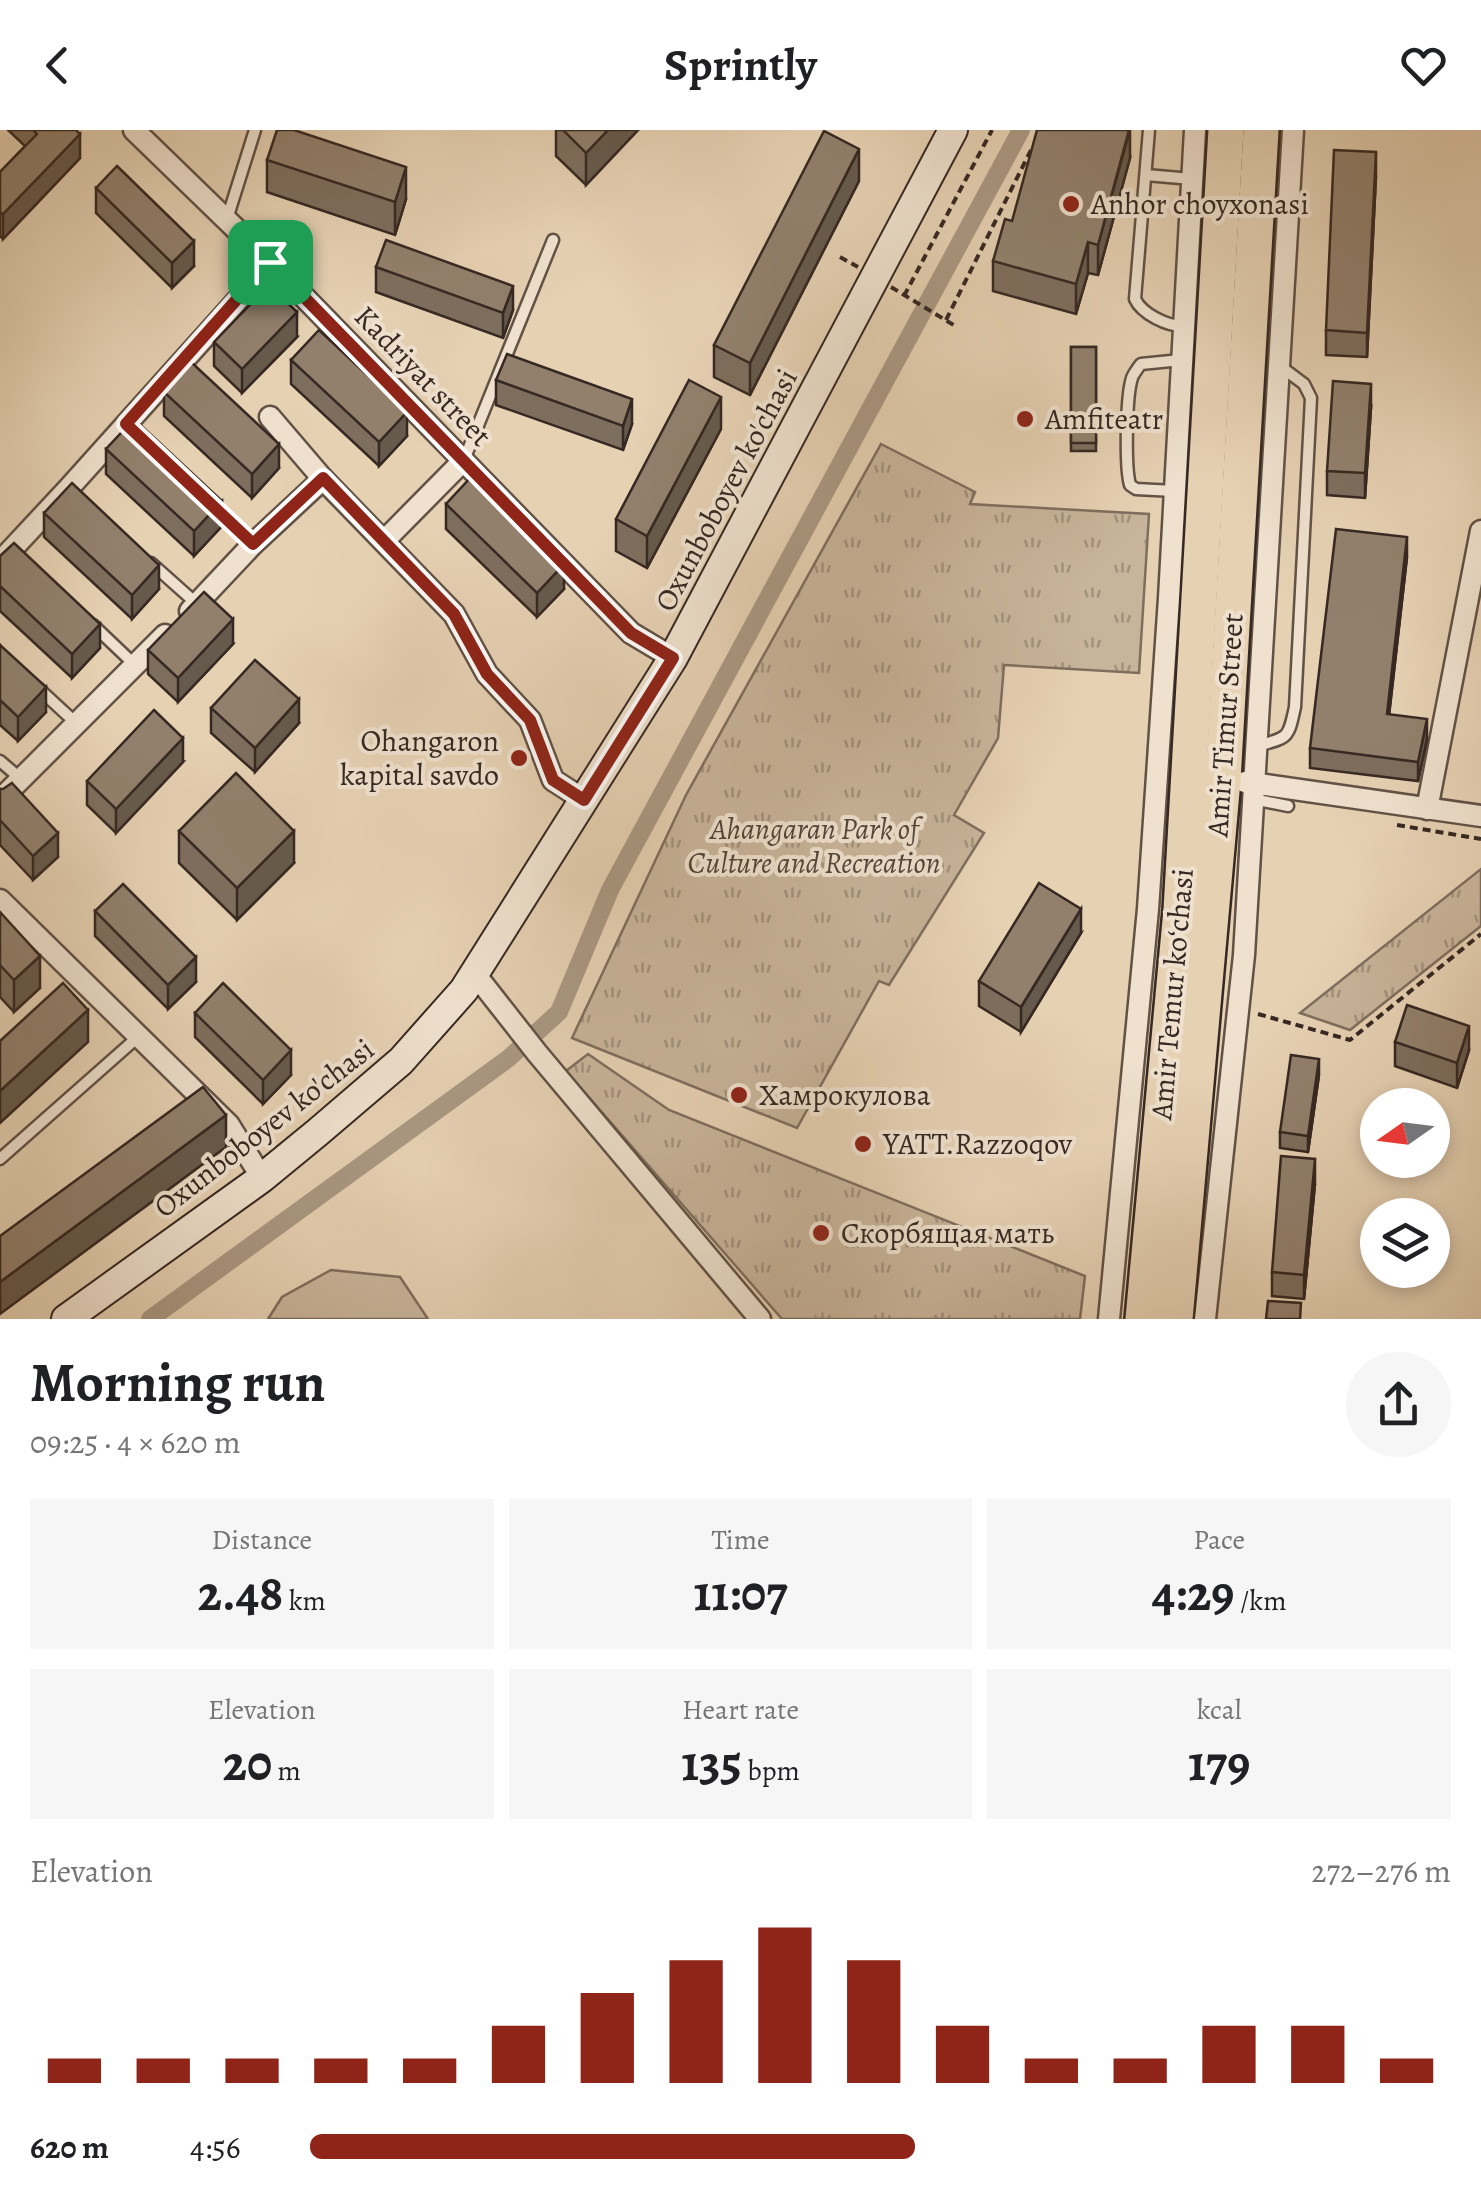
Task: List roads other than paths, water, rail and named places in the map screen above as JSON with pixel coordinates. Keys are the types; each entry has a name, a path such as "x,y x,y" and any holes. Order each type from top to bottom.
{"highway":[{"name":"Amir Temur koʻchasi","path":"1143,1319 1181,910 1226,130"},
{"name":"Amir Timur Street","path":"1174,1319 1243,788 1250,334 1261,130"}],"main road":[{"name":"Oxunboboyev ko'chasi","path":"66,1319 262,1178 401,1061 452,1005 673,658 948,132"}],"street":[{"name":"Kadriyat street","path":"134,130 270,262 631,633 673,658"},
{"path":"1108,1319 1148,908 1195,130"},
{"path":"1205,1319 1239,1008 1243,788 1257,746 1294,130"},
{"path":"13,557 133,431 270,262"},
{"path":"1250,334 1279,374"},
{"path":"270,417 454,614 487,674 530,720 553,780 584,800"},
{"path":"385,540 463,461"},
{"path":"0,800 323,478"},
{"path":"1427,810 1481,531"},
{"path":"1243,788 1481,816"},
{"path":"0,900 69,980 139,1036 228,1125 262,1178"},
{"path":"475,974 760,1319"}],"lane":[{"path":"226,220 256,130"},
{"path":"1149,130 1135,299 1139,307 1171,326 1183,326"},
{"path":"1146,175 1192,179"},
{"path":"463,461 553,240"},
{"path":"1174,491 1136,489 1130,485 1128,418 1132,377 1141,364 1181,360"},
{"path":"1257,746 1281,740 1290,732 1295,706 1311,398 1304,384 1279,374"},
{"path":"210,504 253,544"},
{"path":"140,553 197,604"},
{"path":"80,614 135,665"},
{"path":"26,677 76,724"},
{"path":"0,761 22,779"},
{"path":"1243,788 1288,806"},
{"path":"0,1159 139,1036"}],"waterway":[{"path":"150,1319 509,1058 559,1012 610,890 1021,130"}],"place":[{"name":"Anhor choyxonasi","path":"1071,204"},
{"name":"Amfiteatr","path":"1025,419"},
{"name":"Ohangaron kapital savdo","path":"519,758"},
{"name":"Хамрокулова","path":"739,1095"},
{"name":"YATT.Razzoqov","path":"863,1144"},
{"name":"Скорбящая мать","path":"821,1233"}],"park label":[{"name":"Ahangaran Park of Culture and Recreation","path":"814,846"}]}
